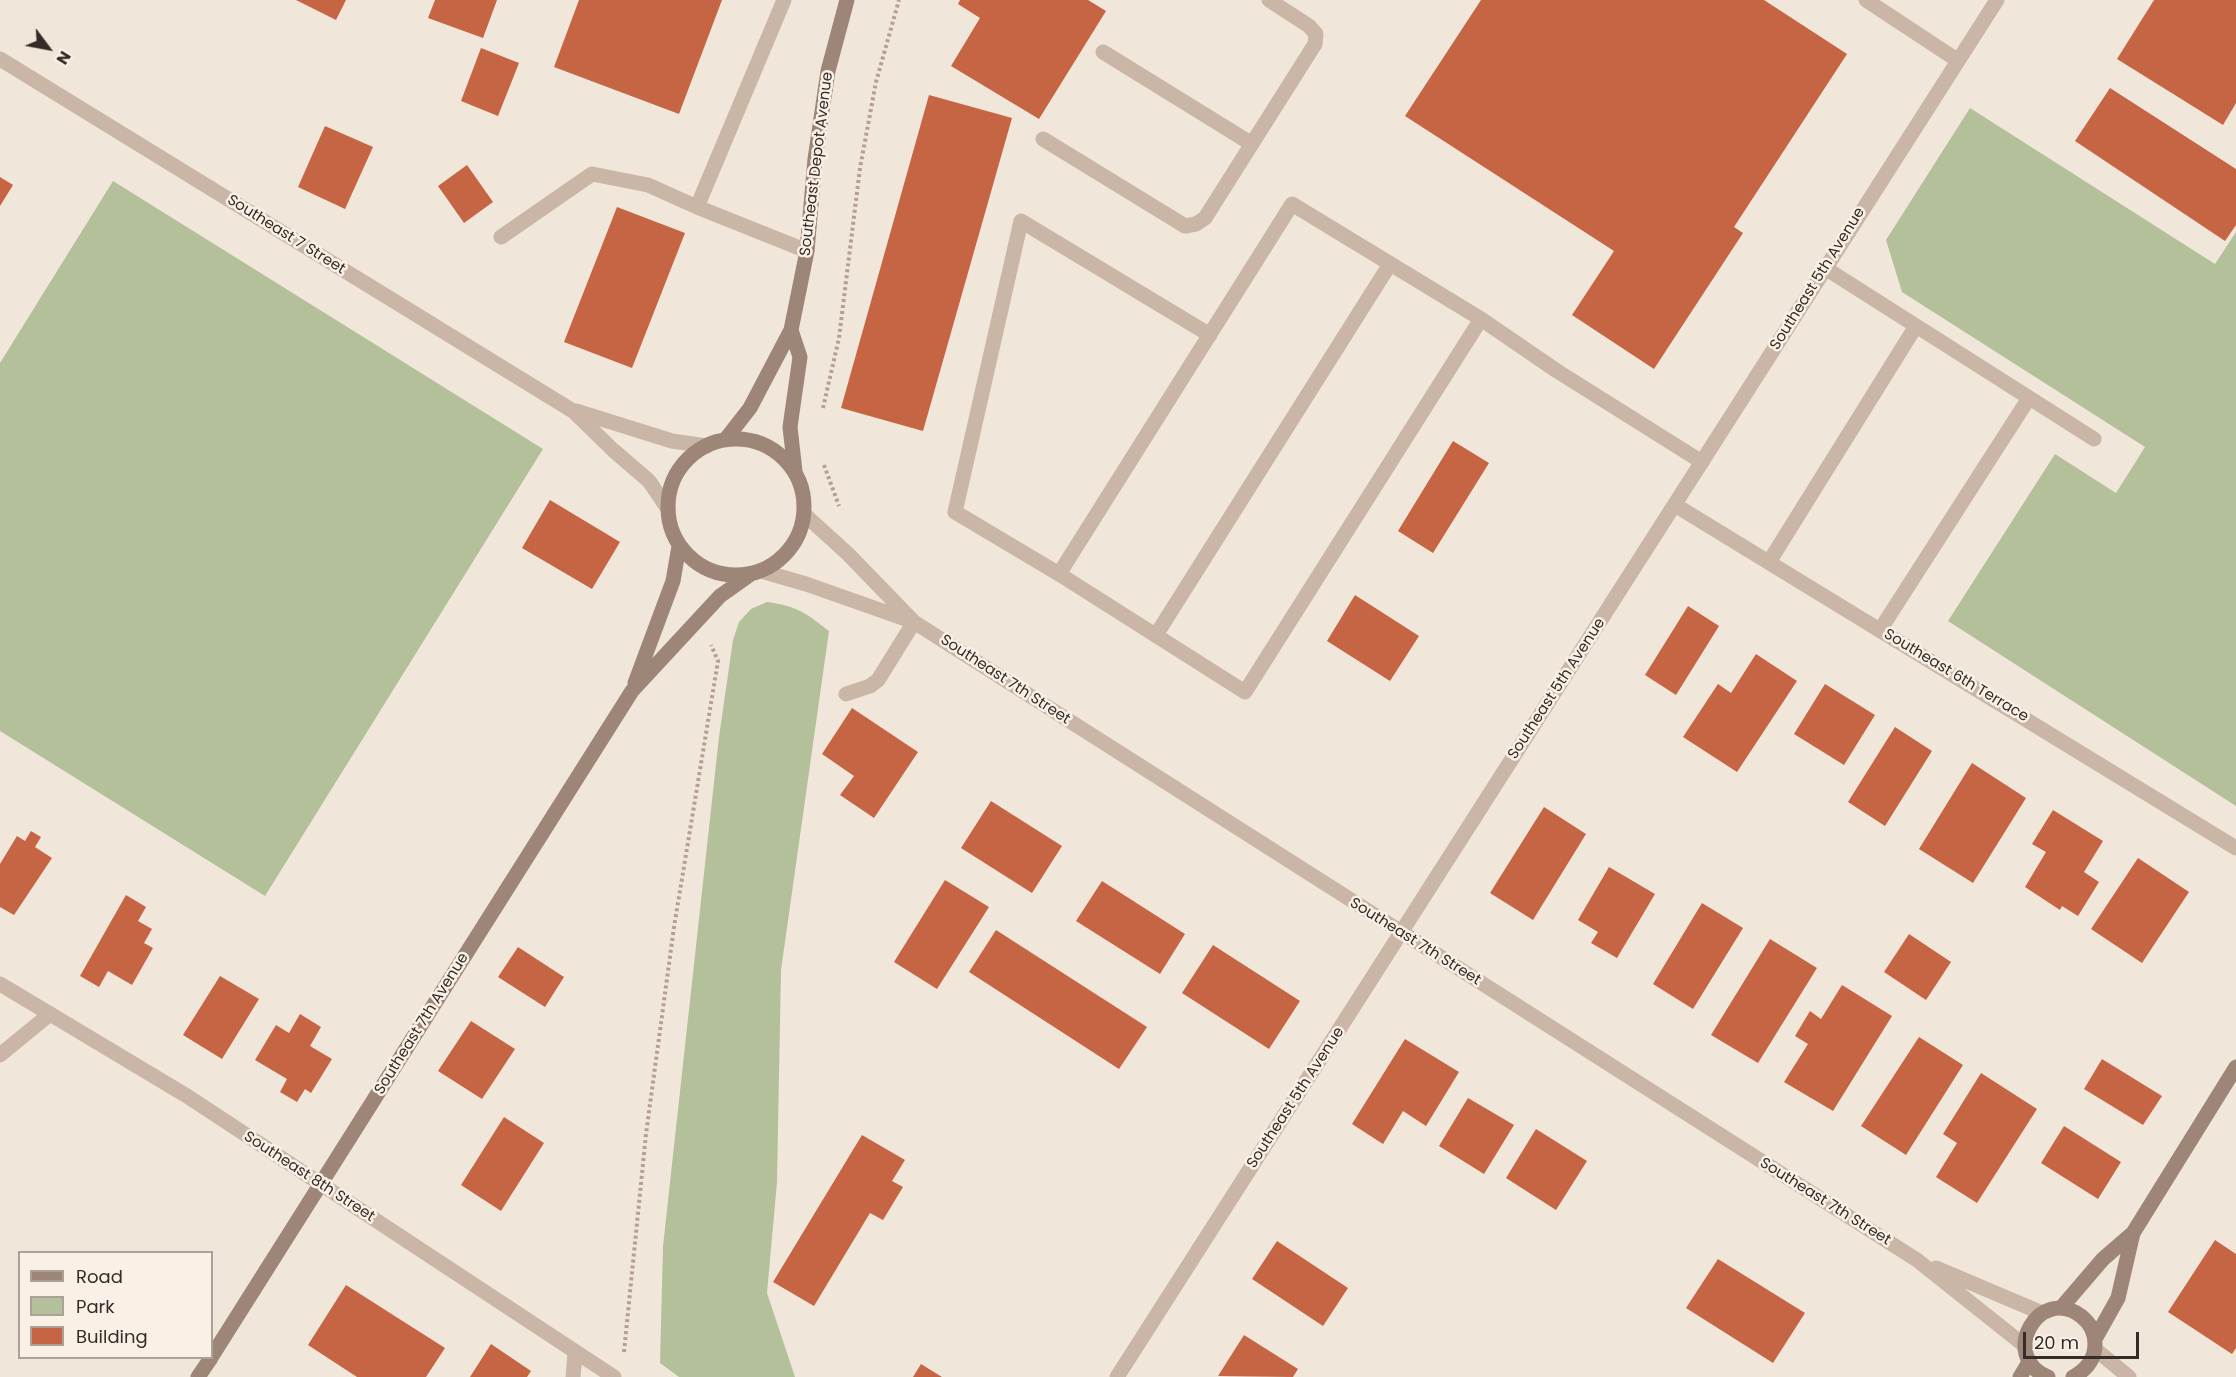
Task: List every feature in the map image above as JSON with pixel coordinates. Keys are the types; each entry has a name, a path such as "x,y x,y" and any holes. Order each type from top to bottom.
{"street":[{"path":"696,207 784,0"},
{"name":"Southeast Depot Avenue","path":"726,440 750,408 791,330 807,251 815,159 828,72 847,0"},
{"path":"1043,139 1185,226 1196,224 1205,218 1315,44 1316,34 1309,26 1269,0"},
{"path":"1866,0 1957,60"},
{"name":"Southeast 5th Avenue","path":"1117,1377 1997,0"},
{"path":"1103,52 1252,144"},
{"name":"Southeast 7 Street","path":"0,59 573,411 648,481 668,509"},
{"path":"501,237 592,174 648,185 696,207 807,251"},
{"path":"1059,574 1293,204 1481,319 1557,371 1702,462"},
{"path":"1210,335 1021,222 956,512 1059,574 1245,692 1481,319"},
{"path":"1156,635 1390,264"},
{"path":"1825,268 2094,439"},
{"path":"1769,562 1916,326"},
{"name":"Southeast Depot Avenue","path":"791,330 800,357 790,427 795,473"},
{"path":"1880,630 2029,398"},
{"name":"Southeast 7 Street","path":"573,411 672,441 707,446"},
{"path":"746,439 766,445 782,457 795,473 803,493 804,514 800,532 777,562 756,572 730,575 710,571 693,561 679,546 671,528 668,509 670,490 678,472 690,456 707,446 726,440 746,439"},
{"name":"Southeast 6th Terrace","path":"1675,505 2236,848"},
{"name":"Southeast 7th Street","path":"804,514 848,554 914,622"},
{"name":"Southeast 7th Avenue","path":"632,691 673,581 679,546"},
{"name":"Southeast 7th Street","path":"756,572 806,584 914,622 1917,1260 2025,1346"},
{"name":"Southeast 7th Avenue","path":"213,1354 632,691 720,596 756,572"},
{"path":"846,694 870,686 878,680 914,622"},
{"name":"Southeast 8th Street","path":"0,984 187,1096 614,1377"},
{"path":"0,1055 50,1014"},
{"path":"2061,1308 2103,1259 2133,1233 2236,1067"},
{"path":"2073,1377 2088,1367 2095,1344 2118,1298 2133,1233"},
{"name":"Southeast 7th Street","path":"1917,1260 2042,1313"},
{"path":"2048,1377 2035,1370 2029,1362 2025,1346 2029,1327 2042,1313 2061,1308 2071,1310 2087,1322 2095,1344 2129,1377"},
{"path":"573,1377 575,1353"},
{"name":"Southeast 7th Avenue","path":"198,1377 210,1359"},
{"path":"2020,1377 2029,1362"}],"path":[{"path":"822,419 839,338 860,168 876,82 899,0"},
{"path":"822,461 842,512"},
{"path":"624,1354 646,1134 674,927 718,661 709,639"}],"green space":[{"path":"1970,108 2215,264 2236,232 2236,806 1948,621 2055,454 2116,493 2145,447 1902,292 1886,240"},
{"path":"113,181 543,449 265,896 0,731 0,363"},
{"path":"767,602 801,611 829,631 781,970 777,1182 767,1293 795,1377 679,1377 660,1363 663,1246 719,737 733,640 739,622 751,609"}],"building":[{"path":"296,0 346,0 336,20"},
{"path":"435,0 497,0 483,38 428,18"},
{"path":"579,0 722,0 679,114 554,67"},
{"path":"960,0 1088,0 1106,11 1039,119 951,66 980,18 958,4"},
{"path":"1481,0 1764,0 1847,54 1734,227 1743,233 1654,369 1572,315 1614,251 1405,116"},
{"path":"2154,0 2236,0 2236,103 2223,125 2117,59"},
{"path":"481,48 519,63 498,116 461,101"},
{"path":"2110,88 2236,169 2236,225 2225,241 2075,141"},
{"path":"929,95 1012,118 923,431 841,408"},
{"path":"325,126 373,147 345,209 298,187"},
{"path":"467,165 493,202 464,223 438,186"},
{"path":"0,177 13,185 0,206"},
{"path":"617,207 685,233 632,368 564,342"},
{"path":"1453,441 1489,463 1433,553 1398,531"},
{"path":"550,500 620,542 592,589 522,548"},
{"path":"1355,595 1419,636 1390,681 1327,641"},
{"path":"1688,606 1719,626 1676,695 1645,675"},
{"path":"1756,654 1797,681 1737,772 1683,737 1718,684 1731,693"},
{"path":"1825,684 1875,715 1844,765 1794,734"},
{"path":"852,708 918,752 874,818 840,795 854,776 822,754"},
{"path":"1895,727 1932,751 1885,826 1848,802"},
{"path":"1972,763 2026,798 1973,883 1919,849"},
{"path":"991,801 1062,846 1032,893 961,848"},
{"path":"1544,807 1586,834 1533,920 1490,893"},
{"path":"2053,810 2103,841 2084,872 2099,882 2078,916 2062,906 2060,910 2025,887 2046,852 2032,844"},
{"path":"31,831 41,837 35,847 52,858 14,915 0,907 0,864 17,836 25,841"},
{"path":"2138,858 2189,892 2142,963 2091,929"},
{"path":"1609,867 1655,894 1617,958 1591,943 1598,932 1578,920"},
{"path":"945,880 989,907 937,989 894,962"},
{"path":"1102,881 1185,934 1160,974 1076,921"},
{"path":"126,895 146,907 138,921 152,929 144,943 153,948 132,985 108,971 99,987 80,976"},
{"path":"1702,903 1743,928 1693,1009 1653,984"},
{"path":"996,930 1147,1027 1119,1069 969,972"},
{"path":"1909,934 1951,962 1926,1000 1884,972"},
{"path":"1770,939 1817,968 1758,1063 1711,1035"},
{"path":"1213,945 1300,1001 1269,1049 1182,993"},
{"path":"518,947 564,977 545,1007 498,977"},
{"path":"220,976 259,999 222,1059 183,1035"},
{"path":"1842,985 1892,1016 1833,1111 1784,1082 1808,1044 1795,1036 1810,1011 1821,1019"},
{"path":"300,1014 321,1027 310,1046 332,1059 311,1093 305,1089 297,1102 280,1092 287,1079 255,1060 276,1025 289,1033"},
{"path":"471,1021 515,1049 482,1099 438,1071"},
{"path":"1919,1037 1963,1065 1906,1155 1861,1126"},
{"path":"1405,1039 1459,1072 1426,1126 1403,1111 1383,1144 1352,1124"},
{"path":"2102,1059 2162,1096 2143,1125 2084,1089"},
{"path":"1981,1073 2037,1109 1977,1203 1936,1177 1957,1143 1943,1134"},
{"path":"1468,1098 1514,1125 1484,1174 1439,1146"},
{"path":"504,1117 544,1143 501,1211 461,1185"},
{"path":"2064,1126 2121,1162 2098,1199 2041,1163"},
{"path":"1536,1129 1587,1161 1556,1210 1506,1178"},
{"path":"862,1135 905,1160 892,1181 903,1187 883,1220 870,1213 814,1306 773,1282"},
{"path":"2215,1240 2236,1254 2236,1348 2232,1354 2168,1312"},
{"path":"1277,1241 1348,1288 1323,1326 1252,1279"},
{"path":"1718,1259 1805,1313 1773,1363 1686,1308"},
{"path":"346,1285 445,1348 426,1377 357,1377 308,1345"},
{"path":"1244,1335 1298,1369 1293,1377 1218,1376"},
{"path":"491,1344 531,1371 527,1377 470,1377"},
{"path":"921,1364 942,1377 913,1377"}]}
